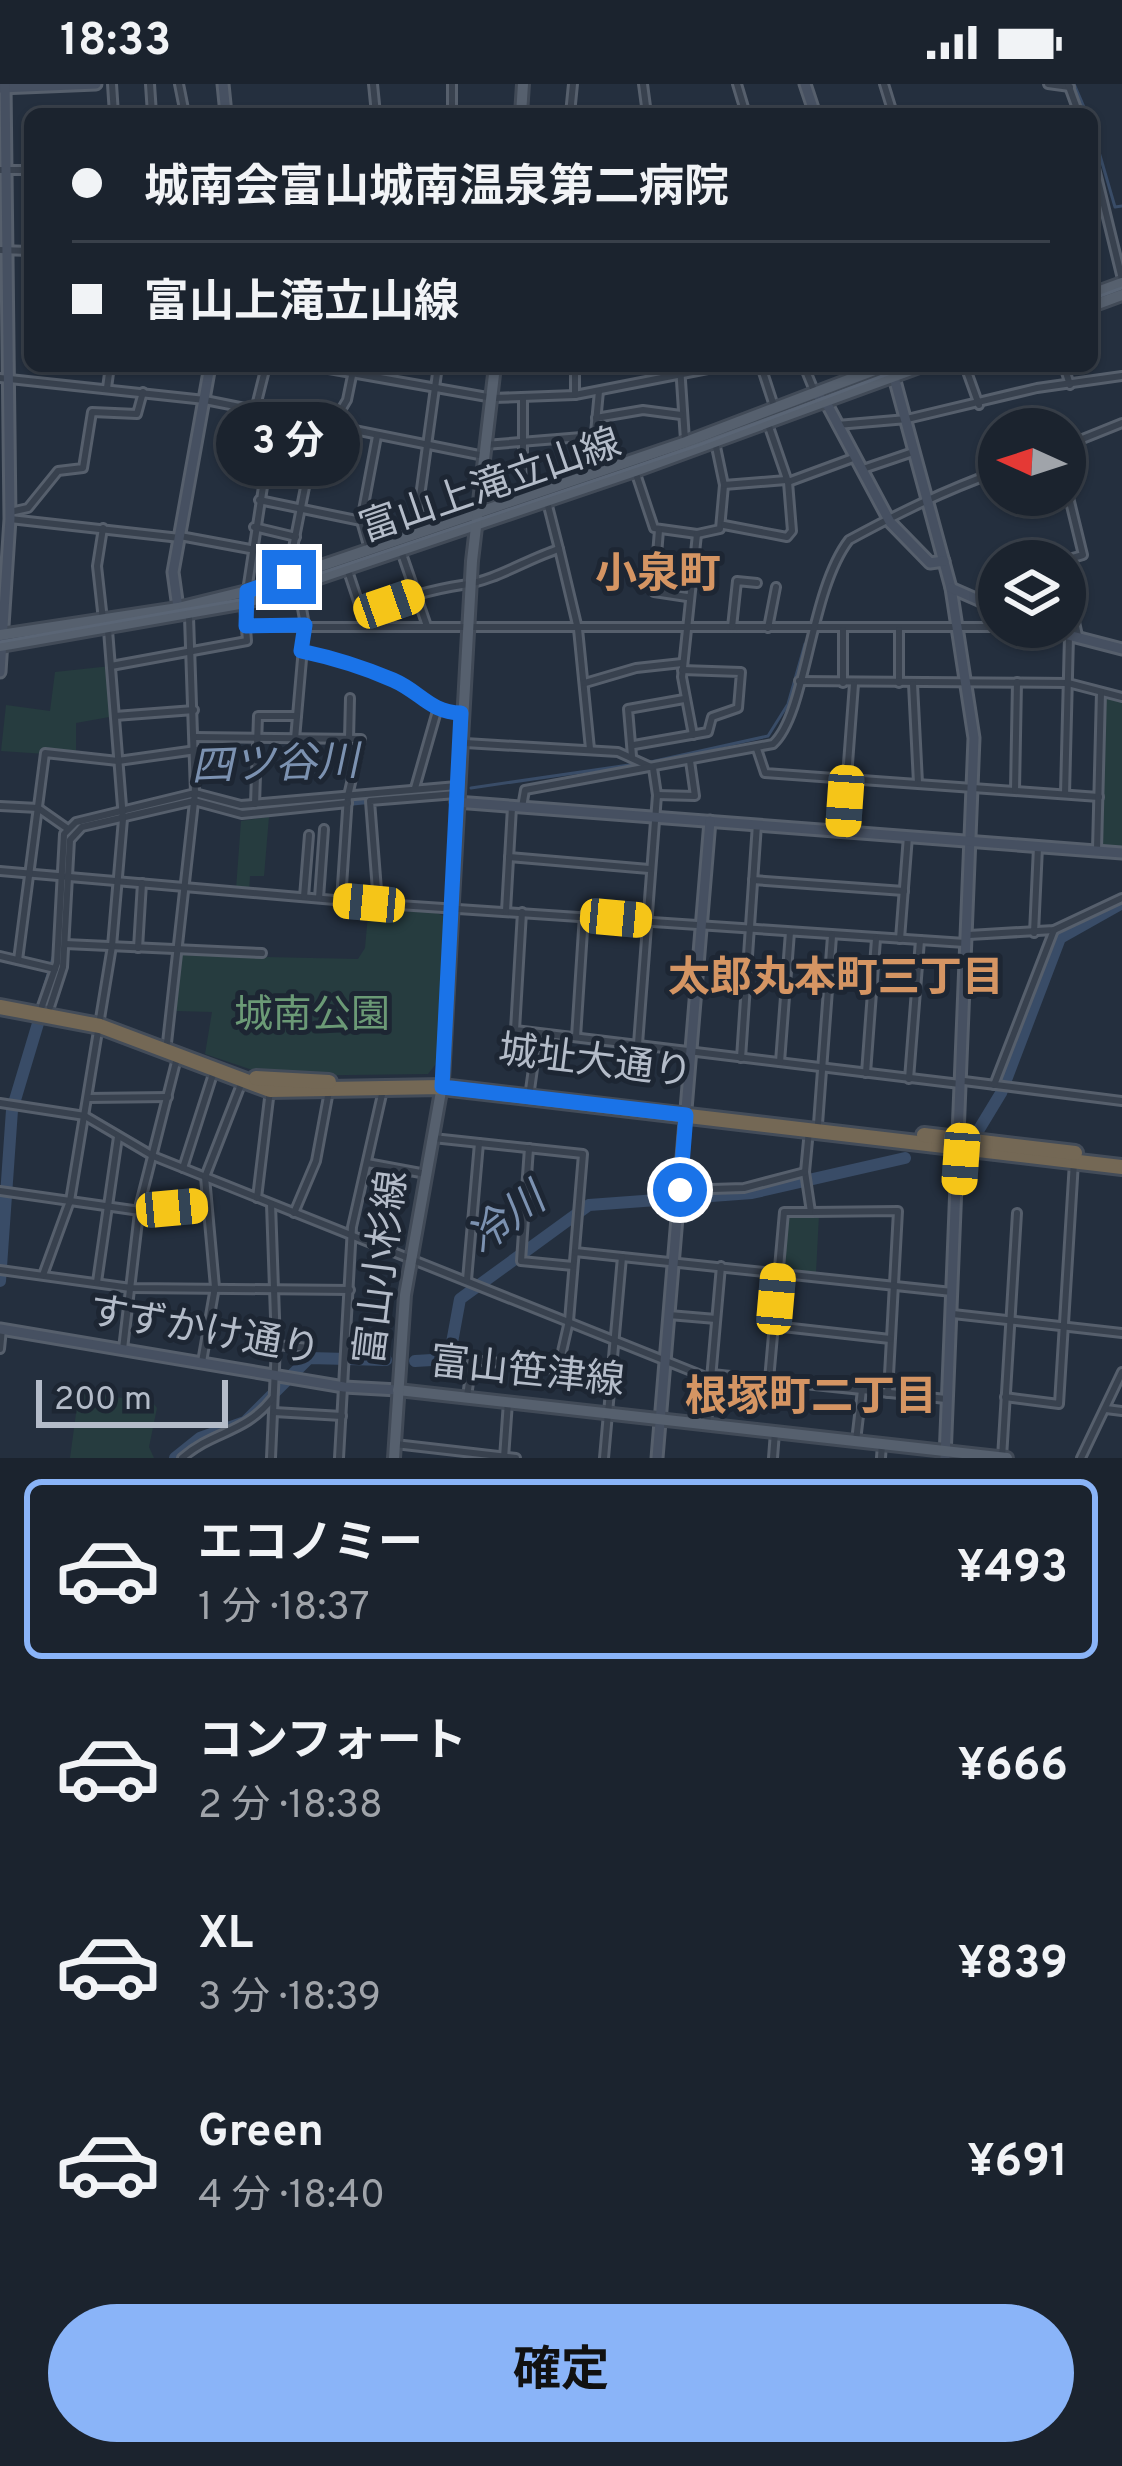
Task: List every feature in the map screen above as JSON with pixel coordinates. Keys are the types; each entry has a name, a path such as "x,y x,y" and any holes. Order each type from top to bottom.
{"highway":[{"name":"城址大通り","path":"0,1003 100,1021 270,1081 530,1090 686,1111"},
{"name":"城址大通り","path":"100,1021 270,1090 383,1090 442,1084 1122,1162"},
{"name":"城址大通り","path":"961,1144 1074,1162 1122,1162"}],"main road":[{"name":"富山小杉線","path":"394,1451 410,1259 442,1084 470,582 495,372"},
{"name":"富山上滝立山線","path":"298,580 424,530 547,502 635,471 768,423 883,372"},
{"name":"富山上滝立山線","path":"2,640 183,612 347,568 529,495 775,409 820,398"},
{"name":"富山笹津線","path":"398,1390 776,1431 856,1442 882,1451 1005,1458"}],"street":[{"path":"0,672 8,510 4,86 96,84"},
{"path":"1048,84 1069,85"},
{"path":"1098,181 1122,281"},
{"path":"107,388 109,372"},
{"path":"167,1043 188,887 196,750 193,655 173,572 209,372"},
{"path":"255,410 264,372"},
{"path":"295,739 305,625 296,537 310,461 347,400 353,372"},
{"path":"367,372 493,398 599,391 670,372"},
{"path":"424,530 418,512 437,372"},
{"path":"575,372 575,394"},
{"path":"681,372 686,442"},
{"path":"763,372 775,409"},
{"path":"807,372 890,522 930,563 944,561"},
{"path":"891,372 928,496 969,682 974,787 945,1455"},
{"path":"967,372 979,405"},
{"path":"1066,372 1070,385"},
{"path":"837,425 907,419 1122,376"},
{"path":"5,378 205,400 426,445 484,451 594,436"},
{"path":"598,472 594,436 599,391"},
{"path":"8,510 28,508 58,471 83,468 92,412 137,414 143,392"},
{"path":"523,398 529,495"},
{"path":"596,418 644,410 681,415"},
{"path":"111,666 193,655 247,641 250,549 274,415"},
{"path":"658,530 697,534 724,525 787,537 792,531 787,481 768,423"},
{"path":"1086,438 1122,424"},
{"path":"369,549 361,521 377,436"},
{"path":"715,442 724,484 724,525"},
{"path":"860,470 916,451"},
{"path":"724,484 787,481 853,458"},
{"path":"635,471 658,530 654,592 687,597"},
{"path":"506,911 517,806 526,790 773,744 785,730 810,629 843,548 890,522 899,509 978,478"},
{"path":"259,500 361,521"},
{"path":"547,502 585,683 590,749"},
{"path":"8,510 250,549"},
{"path":"43,1274 70,1201 112,946 118,881 122,815 98,566 103,527"},
{"path":"254,527 296,537"},
{"path":"693,734 682,666 697,534"},
{"path":"362,612 470,582 559,549"},
{"path":"401,550 427,626"},
{"path":"347,568 365,625"},
{"path":"732,627 737,581 757,583"},
{"path":"768,628 776,587"},
{"path":"951,588 978,600"},
{"path":"246,626 978,628"},
{"path":"843,629 843,683"},
{"path":"898,630 899,683"},
{"path":"1086,640 1122,649"},
{"path":"1065,794 1073,648"},
{"path":"301,651 342,659 391,679 437,711 461,713"},
{"path":"585,683 636,668 682,666 741,672 739,708 712,717 708,732 634,745"},
{"path":"799,681 1068,682 1122,698"},
{"path":"1015,790 1017,682"},
{"path":"913,683 918,783"},
{"path":"843,831 854,684"},
{"path":"1097,850 1101,692"},
{"path":"349,739 350,698"},
{"path":"632,756 628,709 686,699"},
{"path":"115,716 194,710"},
{"path":"414,790 437,711"},
{"path":"254,808 258,716 297,716"},
{"path":"195,737 361,739 348,800 341,901"},
{"path":"459,743 590,749 632,756 653,767"},
{"path":"758,749 766,773 1099,797"},
{"path":"18,960 46,753 118,761 196,750"},
{"path":"657,795 695,796 690,761"},
{"path":"638,1044 657,795 653,767"},
{"path":"45,1009 65,944 65,877 74,834 85,826 195,797 254,808 414,790 517,806 1122,853"},
{"path":"378,904 370,802 456,794"},
{"path":"0,806 38,808 68,829"},
{"path":"45,1009 55,969 68,829 80,820 122,815"},
{"path":"657,1458 710,820"},
{"path":"741,1058 757,824"},
{"path":"319,898 324,829"},
{"path":"304,897 309,835"},
{"path":"901,939 908,836"},
{"path":"1034,933 1038,846"},
{"path":"509,857 651,869"},
{"path":"0,871 378,904 920,940 1054,930 1122,898"},
{"path":"753,880 904,891"},
{"path":"139,948 142,884"},
{"path":"522,912 515,1030 1122,1101"},
{"path":"576,1037 584,915"},
{"path":"994,1085 1054,930"},
{"path":"780,1062 790,932"},
{"path":"811,1212 805,1172 822,1068 832,935"},
{"path":"866,1073 876,938"},
{"path":"909,1079 920,940"},
{"path":"65,944 262,953"},
{"path":"0,956 55,969"},
{"path":"530,1090 538,1034"},
{"path":"123,1349 140,1211 178,1056"},
{"path":"183,1168 214,1070"},
{"path":"202,1362 215,1287 205,1177 242,1082"},
{"path":"257,1198 270,1090"},
{"path":"339,1458 352,1236 383,1090"},
{"path":"294,1213 316,1161 329,1091"},
{"path":"88,1098 168,1097"},
{"path":"0,1103 85,1116 153,1156 711,1376 946,1399"},
{"path":"97,1282 118,1136"},
{"path":"433,1138 583,1154 569,1321 558,1369"},
{"path":"466,1280 479,1143"},
{"path":"529,1148 521,1261 574,1265"},
{"path":"1006,1397 1059,1404 1074,1162"},
{"path":"367,1163 425,1174"},
{"path":"679,1195 744,1188 805,1172"},
{"path":"0,1191 140,1211 206,1205"},
{"path":"271,1204 276,1345 271,1458"},
{"path":"770,1380 784,1212 898,1211 888,1393"},
{"path":"1005,1458 1017,1213"},
{"path":"575,1252 952,1292"},
{"path":"604,1458 622,1256"},
{"path":"707,1424 721,1266"},
{"path":"0,1270 131,1288 350,1290"},
{"path":"951,1313 1122,1333"},
{"path":"669,1316 716,1319"},
{"path":"774,1326 891,1339"},
{"path":"0,1348 1,1329"},
{"name":"すずかけ通り","path":"1,1329 344,1387 398,1390"},
{"path":"276,1345 310,1348"},
{"path":"467,1397 472,1360 612,1375"},
{"path":"1082,1458 1122,1372"},
{"path":"856,1442 862,1390"},
{"path":"182,1458 201,1442 246,1427 274,1396"},
{"path":"504,1457 508,1402"},
{"path":"1106,1409 1122,1411"},
{"path":"274,1412 342,1416"},
{"path":"773,1458 776,1431"},
{"path":"394,1451 516,1458"}],"green space":[{"path":"111,666 115,716 76,723 76,756 1,751 6,705 50,711 55,672"},
{"path":"1106,695 1122,700 1122,848 1102,847"},
{"path":"269,817 264,876 250,876 249,891 236,889 241,821"},
{"name":"城南公園","path":"369,903 418,906 444,916 436,1064 428,1074 270,1076 205,1054 212,1012 176,1011 181,955 358,959 365,948"},
{"path":"789,1215 819,1215 816,1273 782,1267"},
{"path":"79,1391 153,1403 157,1408 149,1447 154,1458 70,1458"}],"waterway":[{"path":"1074,84 1084,108"},
{"path":"1098,149 1115,207 1122,206"},
{"name":"四ツ谷川","path":"646,763 768,736 788,704 805,644"},
{"name":"四ツ谷川","path":"471,788 636,764"},
{"name":"四ツ谷川","path":"135,812 197,797 244,810 441,791"},
{"name":"四ツ谷川","path":"65,876 69,833 82,823 115,817"},
{"name":"冷川","path":"978,1131 1001,1093 1060,938 1122,903"},
{"name":"四ツ谷川","path":"0,1281 12,1110 60,950"},
{"name":"冷川","path":"415,1361 449,1359 460,1299 589,1205 752,1193 905,1158"},
{"name":"冷川","path":"175,1458 200,1438 245,1422 309,1358 386,1360"}],"tram line":[{"path":"1098,297 1122,288"},
{"path":"0,642 245,599 699,445 893,372"}],"district":[{"name":"小泉町","path":"658,576"},
{"name":"太郎丸本町三丁目","path":"836,980"},
{"name":"根塚町二丁目","path":"811,1399"}],"route":[{"path":"289,577 247,591 246,626 305,625 301,651 360,665 402,685 437,711 461,713 442,1087 686,1115 680,1190"}]}
